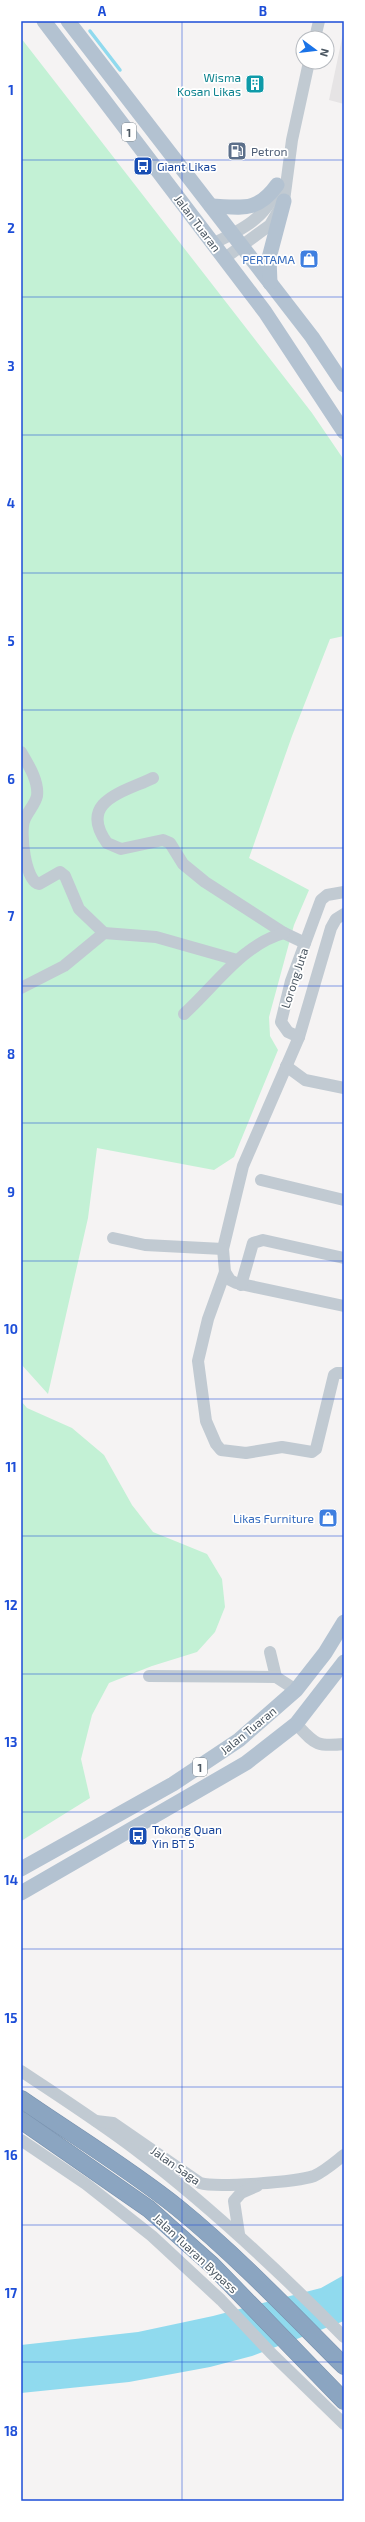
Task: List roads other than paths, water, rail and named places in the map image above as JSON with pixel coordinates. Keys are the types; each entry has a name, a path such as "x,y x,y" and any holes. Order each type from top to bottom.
{"highway":[{"name":"Jalan Tuaran Bypass","path":"21,2099 125,2169 177,2207 278,2299 344,2366"},
{"name":"Jalan Tuaran Bypass","path":"24,2129 149,2209 212,2265 344,2402"}],"main road":[{"name":"Jalan Tuaran","path":"44,21 265,312 344,432"},
{"name":"Jalan Tuaran","path":"68,21 312,337 344,385"},
{"path":"210,206 242,208 250,206 266,199 277,185"},
{"path":"270,283 269,258 284,201"},
{"name":"Jalan Tuaran","path":"21,1869 173,1784 239,1740 296,1690 325,1653 344,1622"},
{"name":"Jalan Tuaran","path":"21,1893 246,1763 296,1724 344,1662"},
{"path":"107,1820 118,1836"}],"street":[{"path":"225,258 270,226 284,201 291,153 307,70"},
{"path":"214,243 250,223 268,206 291,153"},
{"path":"21,752 30,768 37,795 25,818 23,831 26,862 32,879 39,884 60,872 65,876 80,909 104,933 156,937 237,960"},
{"path":"153,778 104,801 98,814 99,828 107,843 121,849 163,840 170,843 183,864 205,882 284,934 305,943"},
{"name":"Lorong Juta","path":"344,892 327,895 321,900 291,981 281,1022 288,1032 299,1037 331,928 336,919 344,914"},
{"path":"21,988 64,966 104,933"},
{"path":"184,1014 216,985 237,960 262,941 284,934"},
{"path":"299,1037 242,1166 223,1249 225,1272 208,1319 198,1362 206,1421 216,1444 221,1450 246,1453 282,1447 312,1452 316,1449 334,1376 337,1373 344,1373"},
{"path":"286,1066 305,1080 344,1088"},
{"path":"261,1180 344,1200"},
{"path":"113,1238 145,1245 223,1249"},
{"path":"241,1285 253,1243 263,1240 344,1258"},
{"path":"225,1272 230,1280 241,1285 344,1306"},
{"path":"270,1652 276,1677"},
{"path":"149,1676 276,1677 296,1690"},
{"path":"296,1724 314,1744 321,1746 344,1744"},
{"path":"21,2071 96,2121 153,2163 238,2234 299,2291 344,2337"},
{"name":"Jalan Saga","path":"96,2121 113,2123 200,2183 210,2186 230,2183 262,2184 314,2176 344,2155"},
{"path":"24,2129 180,2261 221,2300 271,2353 344,2424"},
{"name":"Jalan Saga","path":"238,2234 234,2201 241,2193 262,2184"}],"water":[{"path":"344,2275 344,2321 252,2356 210,2367 129,2382 21,2393 21,2345 138,2332 213,2316 321,2288"}],"waterway":[{"path":"90,31 120,70"}],"place":[{"name":"Wisma Kosan Likas","path":"255,84"},
{"name":"Petron","path":"237,151"},
{"name":"Giant Likas","path":"143,166"},
{"name":"PERTAMA","path":"309,259"},
{"name":"Likas Furniture","path":"328,1518"},
{"name":"Tokong Quan Yin BT 5","path":"138,1836"}]}
